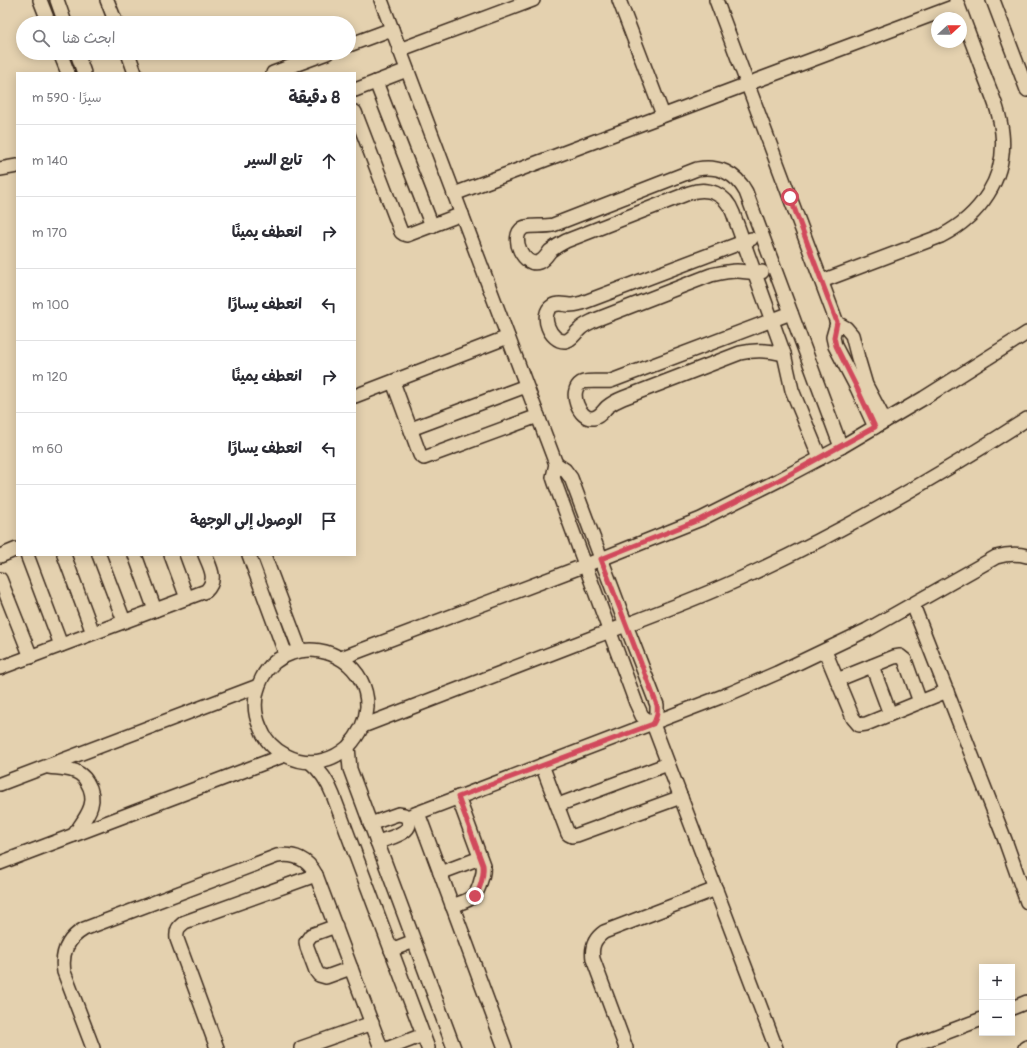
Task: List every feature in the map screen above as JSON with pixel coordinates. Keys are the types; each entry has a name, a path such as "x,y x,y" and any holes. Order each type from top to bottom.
{"street":[{"path":"40,0 46,16"},
{"path":"57,0 63,16"},
{"path":"108,0 114,16"},
{"path":"381,0 556,464 553,477 555,483 639,712 645,719 653,724 776,1048"},
{"path":"399,50 533,0"},
{"path":"619,0 663,115"},
{"path":"716,0 837,322 834,337 836,346 857,388 880,424"},
{"path":"993,0 1027,90"},
{"path":"454,194 747,84 957,2 1000,120 1002,152 994,183 988,195 977,210 953,230 941,236 822,281"},
{"path":"356,42 392,29"},
{"path":"63,60 68,72"},
{"path":"79,60 84,72"},
{"path":"130,60 135,72"},
{"path":"276,72 308,60"},
{"path":"356,90 407,70"},
{"path":"376,82 432,226"},
{"path":"356,115 401,232 407,235 462,214"},
{"path":"0,169 16,166"},
{"path":"820,458 792,390 784,354 734,213 727,201 716,193 702,190 689,193 566,241 555,247 544,259 538,262 530,262 520,251 517,240 518,232 527,226 541,227 553,224 697,170 712,168 726,171 738,180 742,186 762,235 841,447"},
{"path":"762,235 582,303 553,305 547,313 549,328 555,337 562,341 566,341 584,326 595,320 711,275 738,271 756,274 774,269"},
{"path":"784,354 767,350 740,353 623,398 612,403 601,415 594,418 584,415 578,406 575,391 582,382 611,381 790,313"},
{"path":"837,322 846,328 852,335 866,385 875,404 880,424"},
{"path":"341,658 586,565 701,519 841,447 1026,334"},
{"path":"356,396 508,337"},
{"path":"392,382 420,455 424,458 538,416"},
{"path":"411,430 526,386"},
{"path":"363,726 714,590 798,551 871,512 1027,419"},
{"path":"556,464 566,470 571,478 657,705 657,715 653,724"},
{"path":"0,556 16,549"},
{"path":"370,824 398,814 412,815 731,693 825,651 913,605 996,557 1014,554 1027,556"},
{"path":"27,556 61,645"},
{"path":"64,556 93,633"},
{"path":"99,556 124,622"},
{"path":"135,556 155,610"},
{"path":"170,556 187,598"},
{"path":"0,668 206,591 211,584 212,576 205,556"},
{"path":"248,556 286,655"},
{"path":"264,556 300,650"},
{"path":"0,579 31,656"},
{"path":"913,605 1002,832 1027,902"},
{"path":"314,649 328,652 341,658 355,671 364,688 367,707 363,726 357,737 348,748 337,755 324,760 310,762 297,760 285,755 272,746 262,733 256,718 255,702 258,686 265,674 274,663 286,655 300,650 314,649"},
{"path":"825,651 853,718 857,723 863,725 947,691"},
{"path":"837,680 897,656 903,658 906,663 920,702"},
{"path":"872,666 890,714"},
{"path":"0,784 258,686"},
{"path":"348,748 350,770 454,1048"},
{"path":"0,863 285,755"},
{"path":"310,762 317,768 329,786 428,1048"},
{"path":"558,805 668,764"},
{"path":"542,765 568,834 572,836 584,833 681,796"},
{"path":"47,766 71,770 80,774 91,788 93,797 91,806 88,814 74,835"},
{"path":"452,906 470,899 478,892 484,871 458,797"},
{"path":"377,842 404,832 408,827 412,815"},
{"path":"412,815 440,873 505,1048"},
{"path":"93,1048 64,972 63,964 65,950 68,943 78,932 277,856 288,855 300,858 310,865 316,875 381,1048"},
{"path":"440,873 480,858"},
{"path":"217,1048 177,938 177,929 185,922 316,875"},
{"path":"626,1048 593,959 592,954 594,943 604,932 716,889"},
{"path":"336,926 311,935 306,942 307,947 316,971 322,976 326,977 351,968"},
{"path":"391,950 414,941"},
{"path":"1015,1007 1027,1002"},
{"path":"905,1048 979,1020"},
{"path":"301,1048 372,1023"},
{"path":"389,1048 423,1035"}],"route":[{"path":"475,896 478,892 484,871 483,865 458,797 653,724 656,720 658,710 657,705 601,559 701,519 779,480 875,427 848,370 837,351 834,342 834,332 837,322 790,197"}]}
